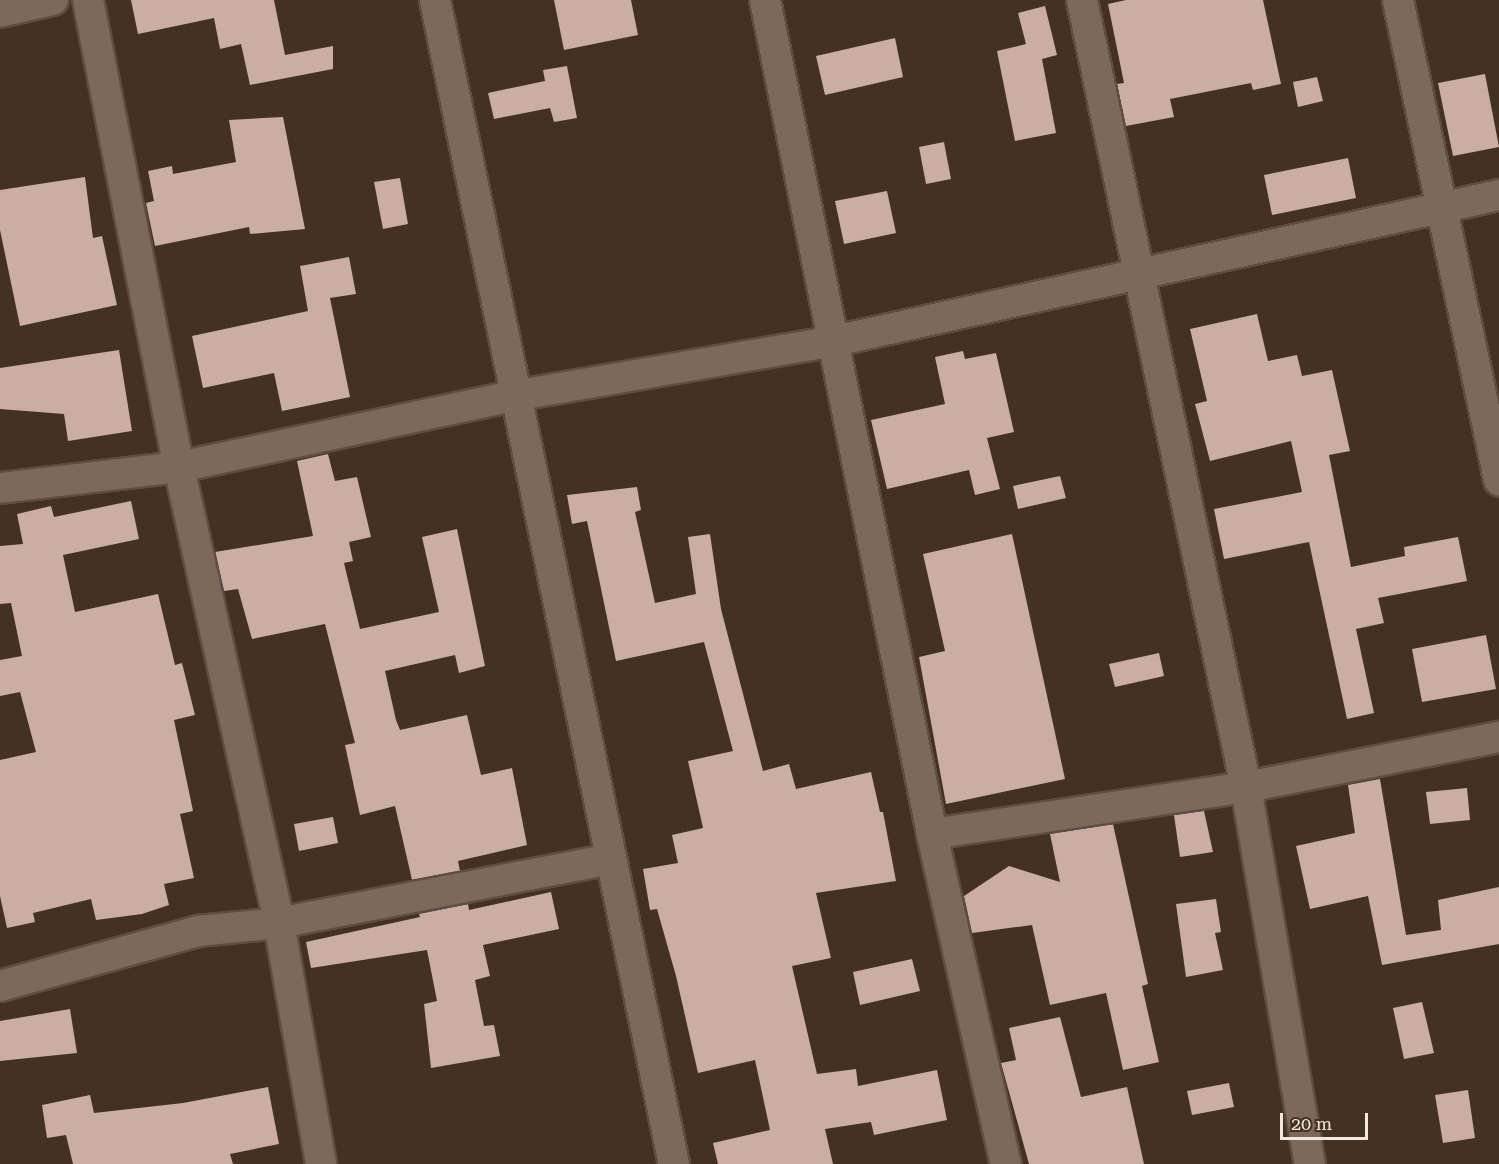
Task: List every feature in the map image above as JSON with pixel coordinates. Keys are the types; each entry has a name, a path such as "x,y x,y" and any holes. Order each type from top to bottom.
{"street":[{"path":"0,12 53,0"},
{"path":"88,0 179,467 279,922 321,1164"},
{"path":"435,0 513,396 674,1164"},
{"path":"765,0 830,342 932,834 1006,1164"},
{"path":"1083,0 1142,272 1246,788 1310,1164"},
{"path":"1398,0 1499,480"},
{"path":"0,488 179,467 513,396 830,342 1499,195"},
{"path":"932,834 1246,788 1499,737"},
{"path":"0,986 198,931 279,922 611,859"}],"building":[{"path":"131,0 274,0 285,55 333,46 333,69 250,85 241,44 220,49 214,18 138,34"},
{"path":"554,0 631,0 638,35 564,50"},
{"path":"1126,0 1263,0 1281,84 1253,90 1251,83 1170,99 1174,117 1126,126 1117,84 1124,83 1108,4"},
{"path":"1045,6 1057,55 1042,59 1056,133 1015,141 997,51 1026,44 1018,13"},
{"path":"895,38 903,77 825,95 816,56"},
{"path":"567,66 577,118 554,122 550,108 494,119 488,93 545,81 543,70"},
{"path":"1485,74 1499,147 1453,156 1438,83"},
{"path":"1317,77 1323,101 1298,107 1293,82"},
{"path":"283,117 305,229 250,234 249,227 155,246 146,203 154,201 148,171 172,166 173,174 236,162 229,120"},
{"path":"944,142 951,179 926,184 919,147"},
{"path":"1348,158 1356,198 1272,215 1264,175"},
{"path":"85,177 93,238 102,236 117,305 20,326 0,230 0,190"},
{"path":"400,178 408,224 383,229 374,182"},
{"path":"887,191 896,233 844,244 835,201"},
{"path":"349,257 356,294 330,298 350,397 282,411 274,373 203,388 192,336 308,311 300,266"},
{"path":"1257,314 1268,361 1297,355 1302,376 1332,370 1350,451 1329,455 1351,567 1405,556 1404,547 1458,537 1467,581 1378,598 1384,623 1356,629 1374,713 1347,719 1309,542 1224,559 1214,509 1302,492 1291,441 1210,461 1195,404 1207,401 1190,329"},
{"path":"119,350 132,431 68,441 64,414 0,409 0,368"},
{"path":"963,351 965,359 996,353 1014,432 987,438 1000,489 975,495 969,470 887,489 871,420 945,404 935,357"},
{"path":"328,454 335,481 357,477 371,537 349,542 353,561 344,563 360,629 439,612 422,537 457,529 485,666 459,673 455,655 385,671 400,730 467,715 481,775 512,768 527,845 458,861 460,871 412,880 395,806 360,815 345,745 355,743 325,624 252,639 238,589 224,591 215,552 313,536 297,461"},
{"path":"1060,476 1066,498 1018,509 1013,486"},
{"path":"637,487 641,510 635,512 655,603 696,594 688,537 710,534 721,609 763,771 789,764 796,789 871,772 880,812 883,812 896,881 816,893 831,958 792,966 817,1074 856,1069 858,1086 937,1070 947,1120 874,1135 871,1122 825,1129 833,1164 718,1164 713,1143 770,1130 755,1060 698,1073 676,976 657,909 650,910 643,869 678,863 672,835 703,828 688,761 733,751 704,642 616,661 587,521 572,524 567,495"},
{"path":"131,501 139,539 63,555 75,612 158,594 175,665 182,663 195,715 174,720 193,811 180,814 194,878 164,884 169,905 142,914 96,920 91,899 33,913 35,922 7,928 0,896 0,760 36,752 20,692 0,696 0,660 22,656 11,603 0,604 0,546 23,544 17,514 51,506 54,517"},
{"path":"1012,534 1065,779 946,804 919,657 945,651 923,554"},
{"path":"1486,635 1496,689 1422,702 1412,649"},
{"path":"1159,653 1164,676 1115,687 1109,664"},
{"path":"1380,779 1406,935 1441,930 1438,900 1499,887 1499,944 1382,965 1368,896 1310,909 1296,846 1355,833 1348,785"},
{"path":"1467,788 1470,820 1430,824 1426,792"},
{"path":"1204,811 1213,852 1180,857 1174,815"},
{"path":"333,817 338,843 299,851 294,824"},
{"path":"1113,824 1148,984 1142,986 1159,1062 1123,1070 1106,993 1050,1005 1032,925 972,933 964,896 1009,866 1060,882 1050,834"},
{"path":"551,892 559,929 483,945 490,976 475,980 484,1026 494,1025 500,1056 431,1068 424,1004 437,1001 427,950 311,968 306,942 468,904 469,910"},
{"path":"1216,899 1221,932 1215,933 1223,970 1186,977 1176,904"},
{"path":"912,959 920,991 860,1005 853,972"},
{"path":"1422,1002 1434,1053 1404,1059 1393,1008"},
{"path":"70,1009 77,1053 0,1061 0,1021"},
{"path":"1060,1017 1081,1097 1127,1087 1144,1164 1029,1164 1001,1063 1016,1060 1009,1028"},
{"path":"1229,1083 1234,1107 1192,1115 1187,1091"},
{"path":"268,1087 279,1144 230,1154 233,1164 73,1164 66,1135 47,1138 42,1105 90,1095 94,1113 183,1103"},
{"path":"1468,1090 1475,1138 1443,1143 1435,1095"}]}
